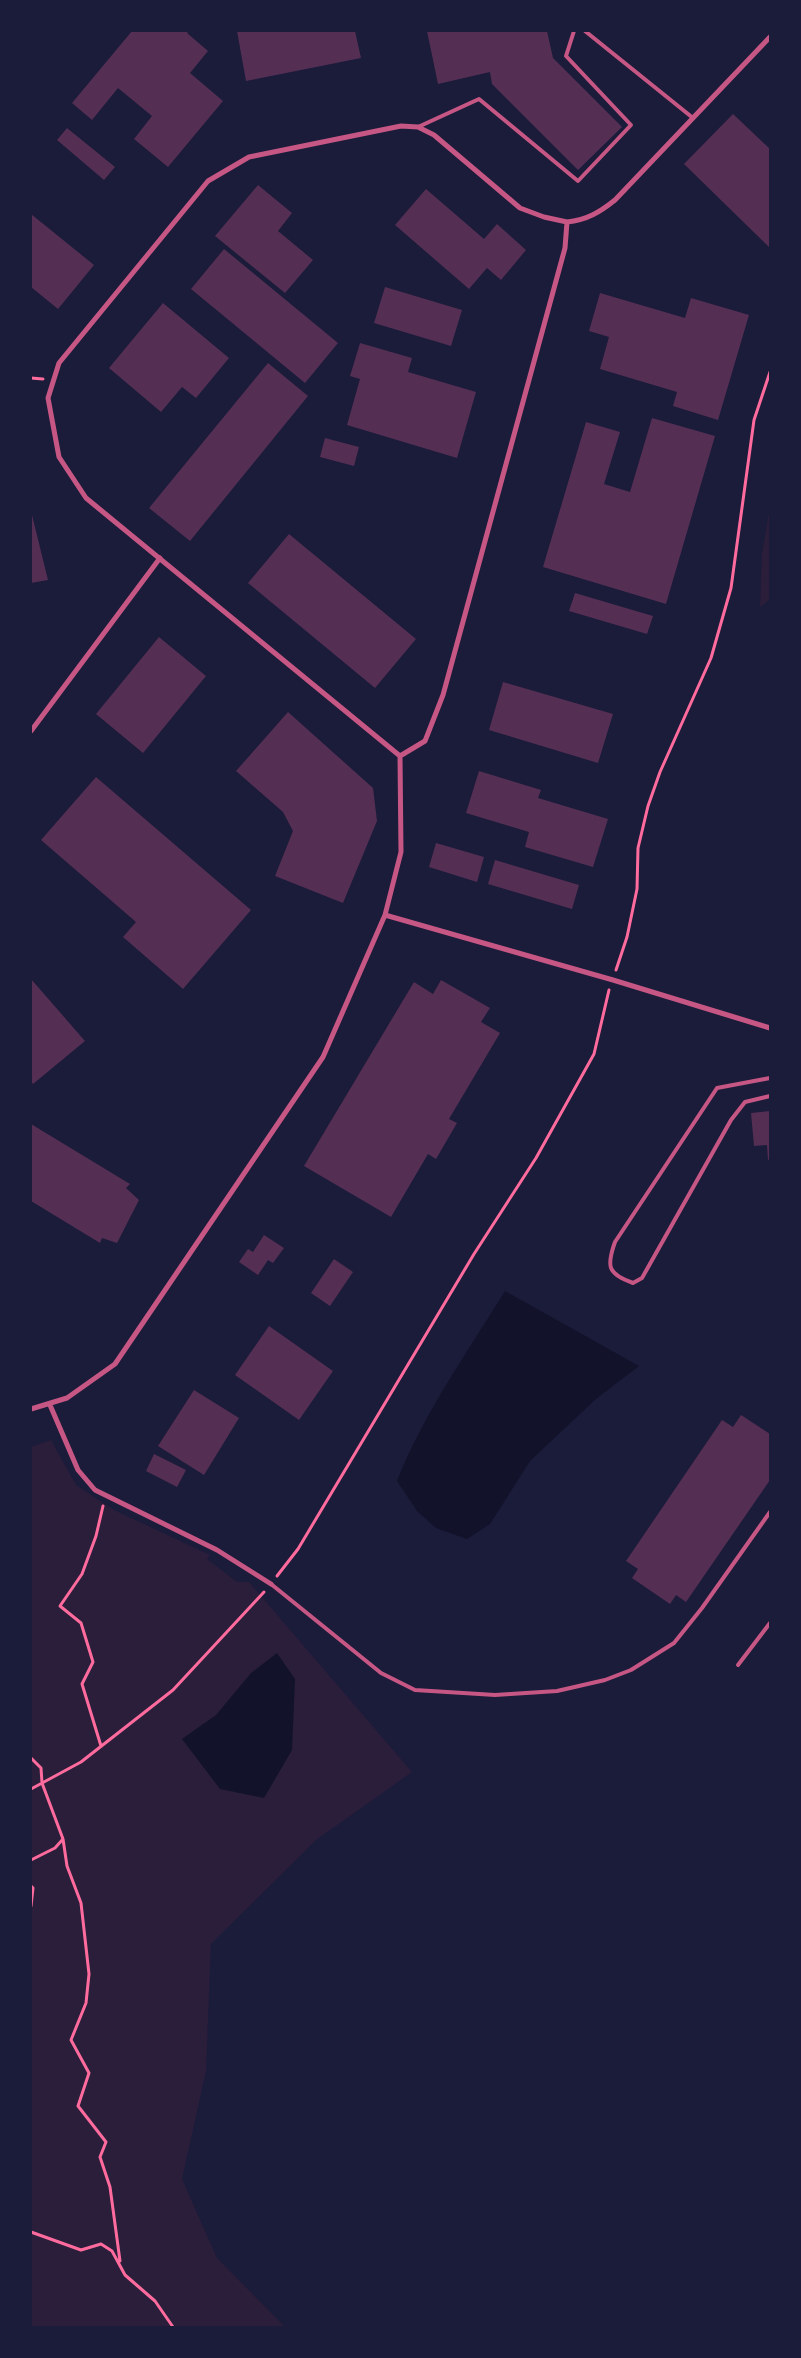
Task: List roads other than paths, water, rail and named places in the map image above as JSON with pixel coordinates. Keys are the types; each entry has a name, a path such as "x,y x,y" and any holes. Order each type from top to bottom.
{"street":[{"path":"31,1410 67,1398 115,1364 324,1057 385,915 401,852 400,756 86,498 59,457 48,398 59,363 208,181 249,157 401,126 418,127 434,135 520,208 544,218 567,222 583,220 603,210 616,200 770,37"},
{"path":"400,756 425,740 443,695 565,248 567,222"},
{"path":"31,731 160,558"},
{"path":"385,915 613,980 770,1028"},
{"path":"50,1405 78,1470 95,1490 217,1550 271,1584"}],"lane":[{"path":"418,127 479,98 578,180 632,126 566,56 574,31"},
{"path":"585,31 693,118"},
{"path":"770,1078 716,1088 615,1242 608,1261 612,1271 619,1278 633,1284 642,1278 731,1120 745,1102 770,1096"},
{"path":"271,1584 381,1673 415,1690 495,1695 557,1691 605,1680 631,1670 674,1643 702,1608 770,1512"},
{"path":"738,1665 770,1622"}]}
